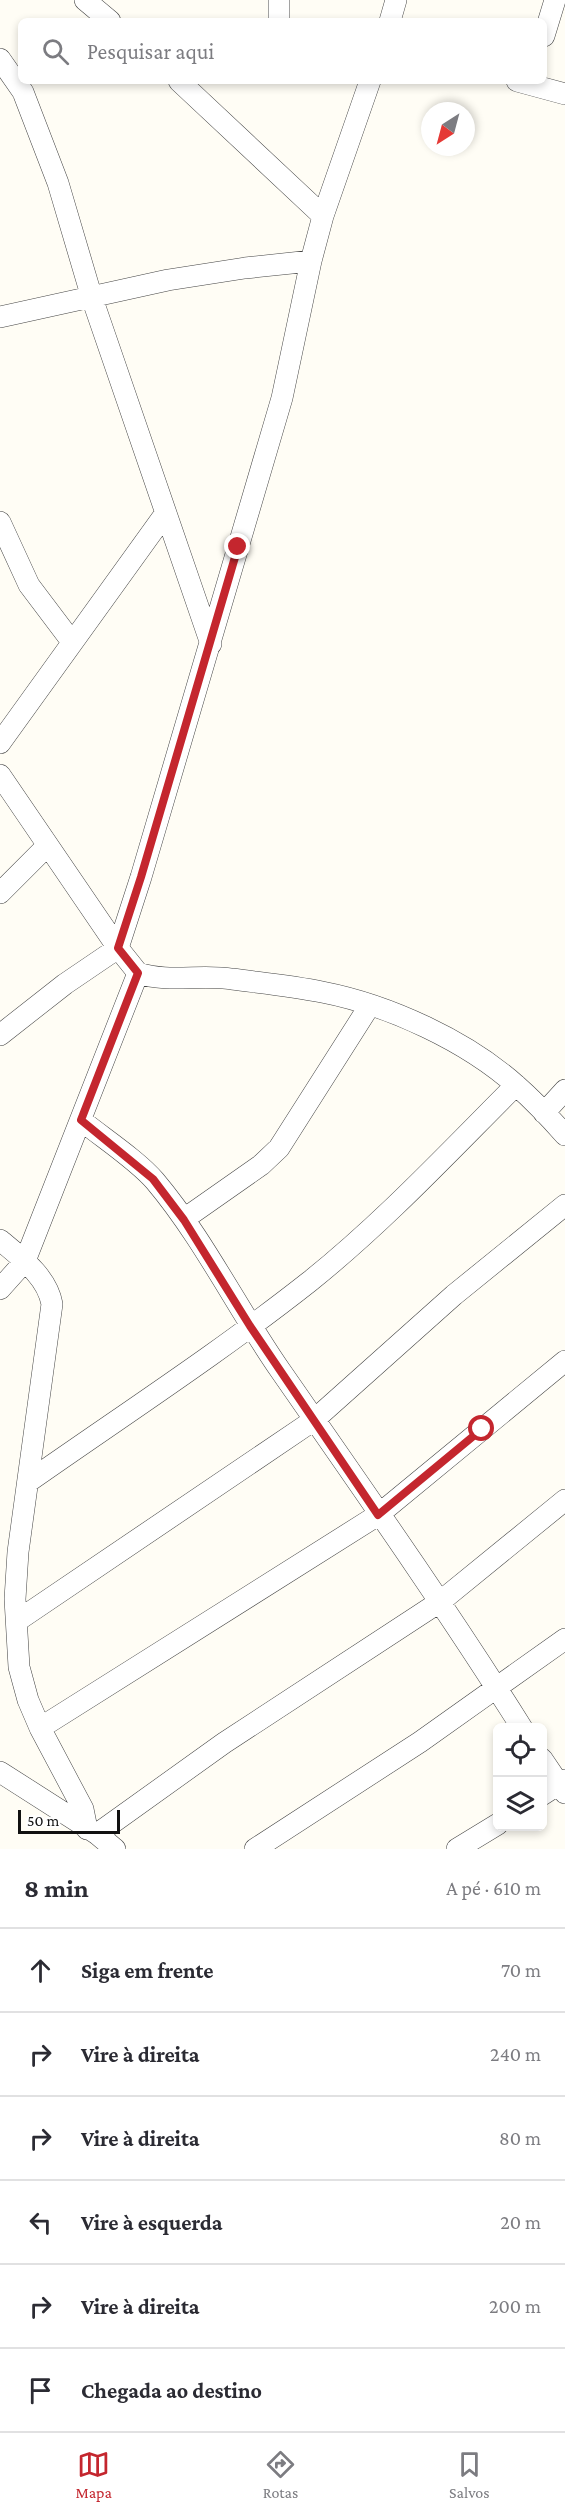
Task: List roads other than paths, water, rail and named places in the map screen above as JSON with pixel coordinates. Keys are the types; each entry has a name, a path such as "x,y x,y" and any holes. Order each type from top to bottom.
{"street":[{"path":"85,0 107,18"},
{"path":"279,0 279,18"},
{"path":"391,18 396,0"},
{"path":"547,26 555,0"},
{"path":"0,59 18,83"},
{"path":"19,84 30,106 58,183 92,298 211,644"},
{"path":"181,84 323,216"},
{"path":"0,1035 65,984 118,948 211,644 282,398 311,261 323,216 369,84"},
{"path":"532,84 565,94"},
{"path":"0,317 168,280 311,261"},
{"path":"0,743 42,688 72,642 165,514"},
{"path":"0,522 29,585 72,642"},
{"path":"0,775 118,948 138,973 164,978 212,976 323,992 370,1005 429,1029 469,1052 516,1085 565,1135"},
{"path":"0,893 47,846"},
{"path":"0,1289 25,1261 138,973"},
{"path":"184,1220 261,1165 279,1148 370,1005"},
{"path":"28,1482 250,1326 310,1281 384,1216 516,1085"},
{"path":"544,1113 565,1090"},
{"path":"81,1120 153,1179 184,1220 250,1326 378,1515 441,1601 519,1723"},
{"path":"17,1621 314,1419 454,1295 565,1205"},
{"path":"0,1240 25,1261 44,1283 52,1304 17,1563 15,1599 19,1666 28,1700 40,1728 92,1831"},
{"path":"40,1728 378,1515 565,1361"},
{"path":"92,1831 441,1601 565,1500"},
{"path":"255,1849 420,1742 565,1639"},
{"path":"547,1767 558,1788"},
{"path":"0,1772 92,1831 115,1849"},
{"path":"457,1849 493,1827"}]}
